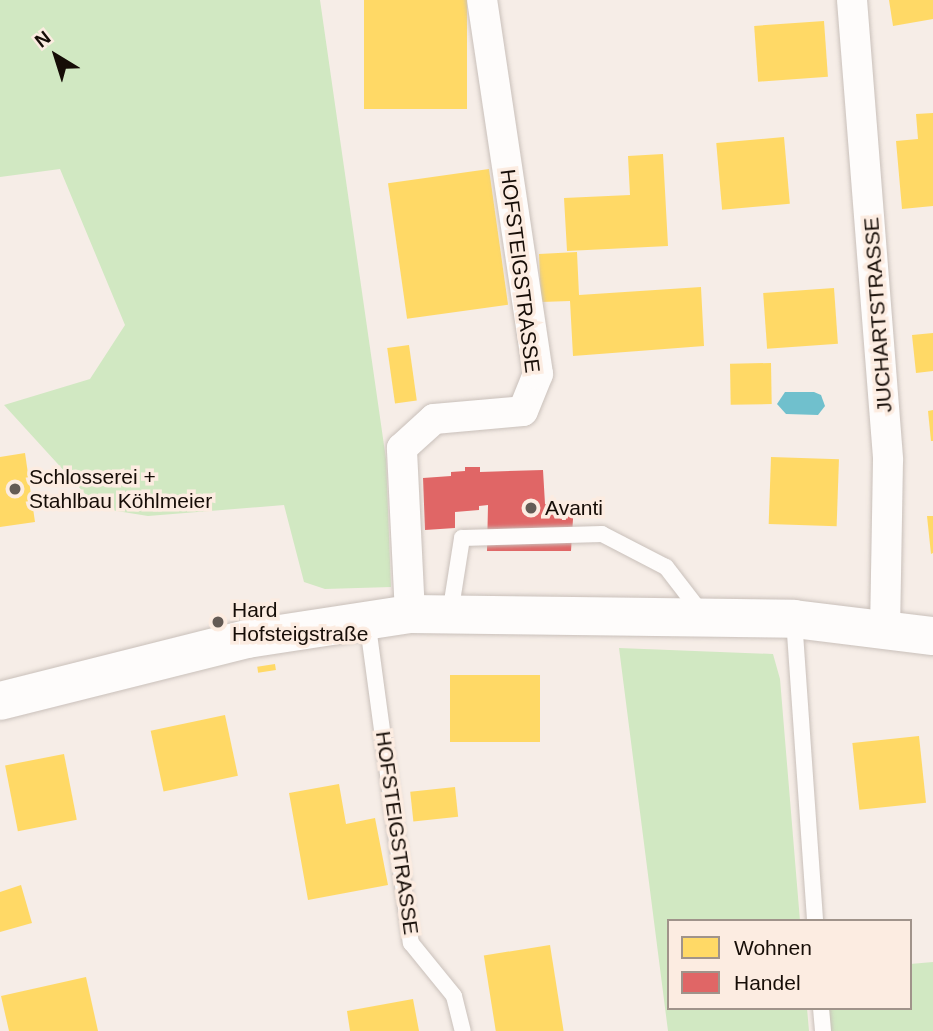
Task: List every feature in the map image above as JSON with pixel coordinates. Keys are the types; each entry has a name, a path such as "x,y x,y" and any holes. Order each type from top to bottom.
{"main road":[{"path":"0,701 247,639 410,614 794,619 933,636"}],"street":[{"name":"HOFSTEIGSTRASSE","path":"410,614 402,448 434,419 523,411 538,374 482,0"},
{"name":"JUCHARTSTRASSE","path":"852,0 888,460 885,630"}],"lane":[{"path":"450,614 463,538 602,534 666,567 704,617"},
{"name":"HOFSTEIGSTRASSE","path":"367,619 411,943 454,996 463,1031"},
{"path":"794,619 815,919"},
{"path":"821,1010 823,1031"}],"green space":[{"path":"0,0 320,0 386,459 391,587 325,589 304,582 284,505 148,516 98,508 4,405 90,379 125,325 60,169 0,177"},
{"path":"619,648 773,654 780,679 800,919 667,919 667,1010 807,1010 809,1031 668,1031"},
{"path":"933,962 933,1031 829,1031 827,1010 912,1010 912,964"}],"water":[{"path":"785,392 814,392 821,395 825,406 818,415 786,414 777,404"}],"building: Wohnen":[{"path":"364,0 467,0 467,109 364,109"},
{"path":"889,0 933,0 933,19 893,26"},
{"path":"824,21 828,77 758,82 754,26"},
{"path":"933,113 933,206 902,209 896,141 918,139 916,114"},
{"path":"784,137 790,204 722,210 716,143"},
{"path":"663,154 668,246 567,251 564,198 630,195 628,156"},
{"path":"489,169 508,305 407,319 388,183"},
{"path":"577,252 579,295 701,287 704,346 573,356 570,301 541,302 539,254"},
{"path":"834,288 838,344 767,349 763,293"},
{"path":"933,333 933,371 916,373 912,335"},
{"path":"409,345 417,400 395,404 387,348"},
{"path":"771,363 772,404 731,405 730,364"},
{"path":"933,410 933,441 931,441 928,411"},
{"name":"Schlosserei + Stahlbau Köhlmeier","path":"25,453 35,522 0,527 0,457"},
{"path":"771,457 839,459 837,526 769,524"},
{"path":"927,516 933,516 931,554"},
{"path":"275,664 276,670 258,673 257,667"},
{"path":"450,675 540,675 540,742 450,742"},
{"path":"225,715 238,776 164,791 151,731"},
{"path":"919,736 926,803 859,810 852,743"},
{"path":"64,754 77,820 18,831 5,765"},
{"path":"339,784 346,824 375,818 388,885 308,900 289,793"},
{"path":"455,787 458,817 413,822 410,792"},
{"path":"21,885 32,923 0,932 0,892"},
{"path":"550,945 564,1031 496,1031 484,955"},
{"path":"86,977 98,1031 9,1031 1,996"},
{"path":"413,999 419,1031 350,1031 347,1011"}],"building: Handel":[{"name":"Avanti","path":"465,467 480,467 480,472 543,470 545,504 574,503 571,551 487,551 488,505 479,506 479,510 455,512 455,528 425,530 423,478 451,476 451,472 465,471"}],"place":[{"name":"Schlosserei + Stahlbau Köhlmeier","path":"15,489"},
{"name":"Avanti","path":"531,508"},
{"name":"Hard Hofsteigstraße","path":"218,622"}]}
